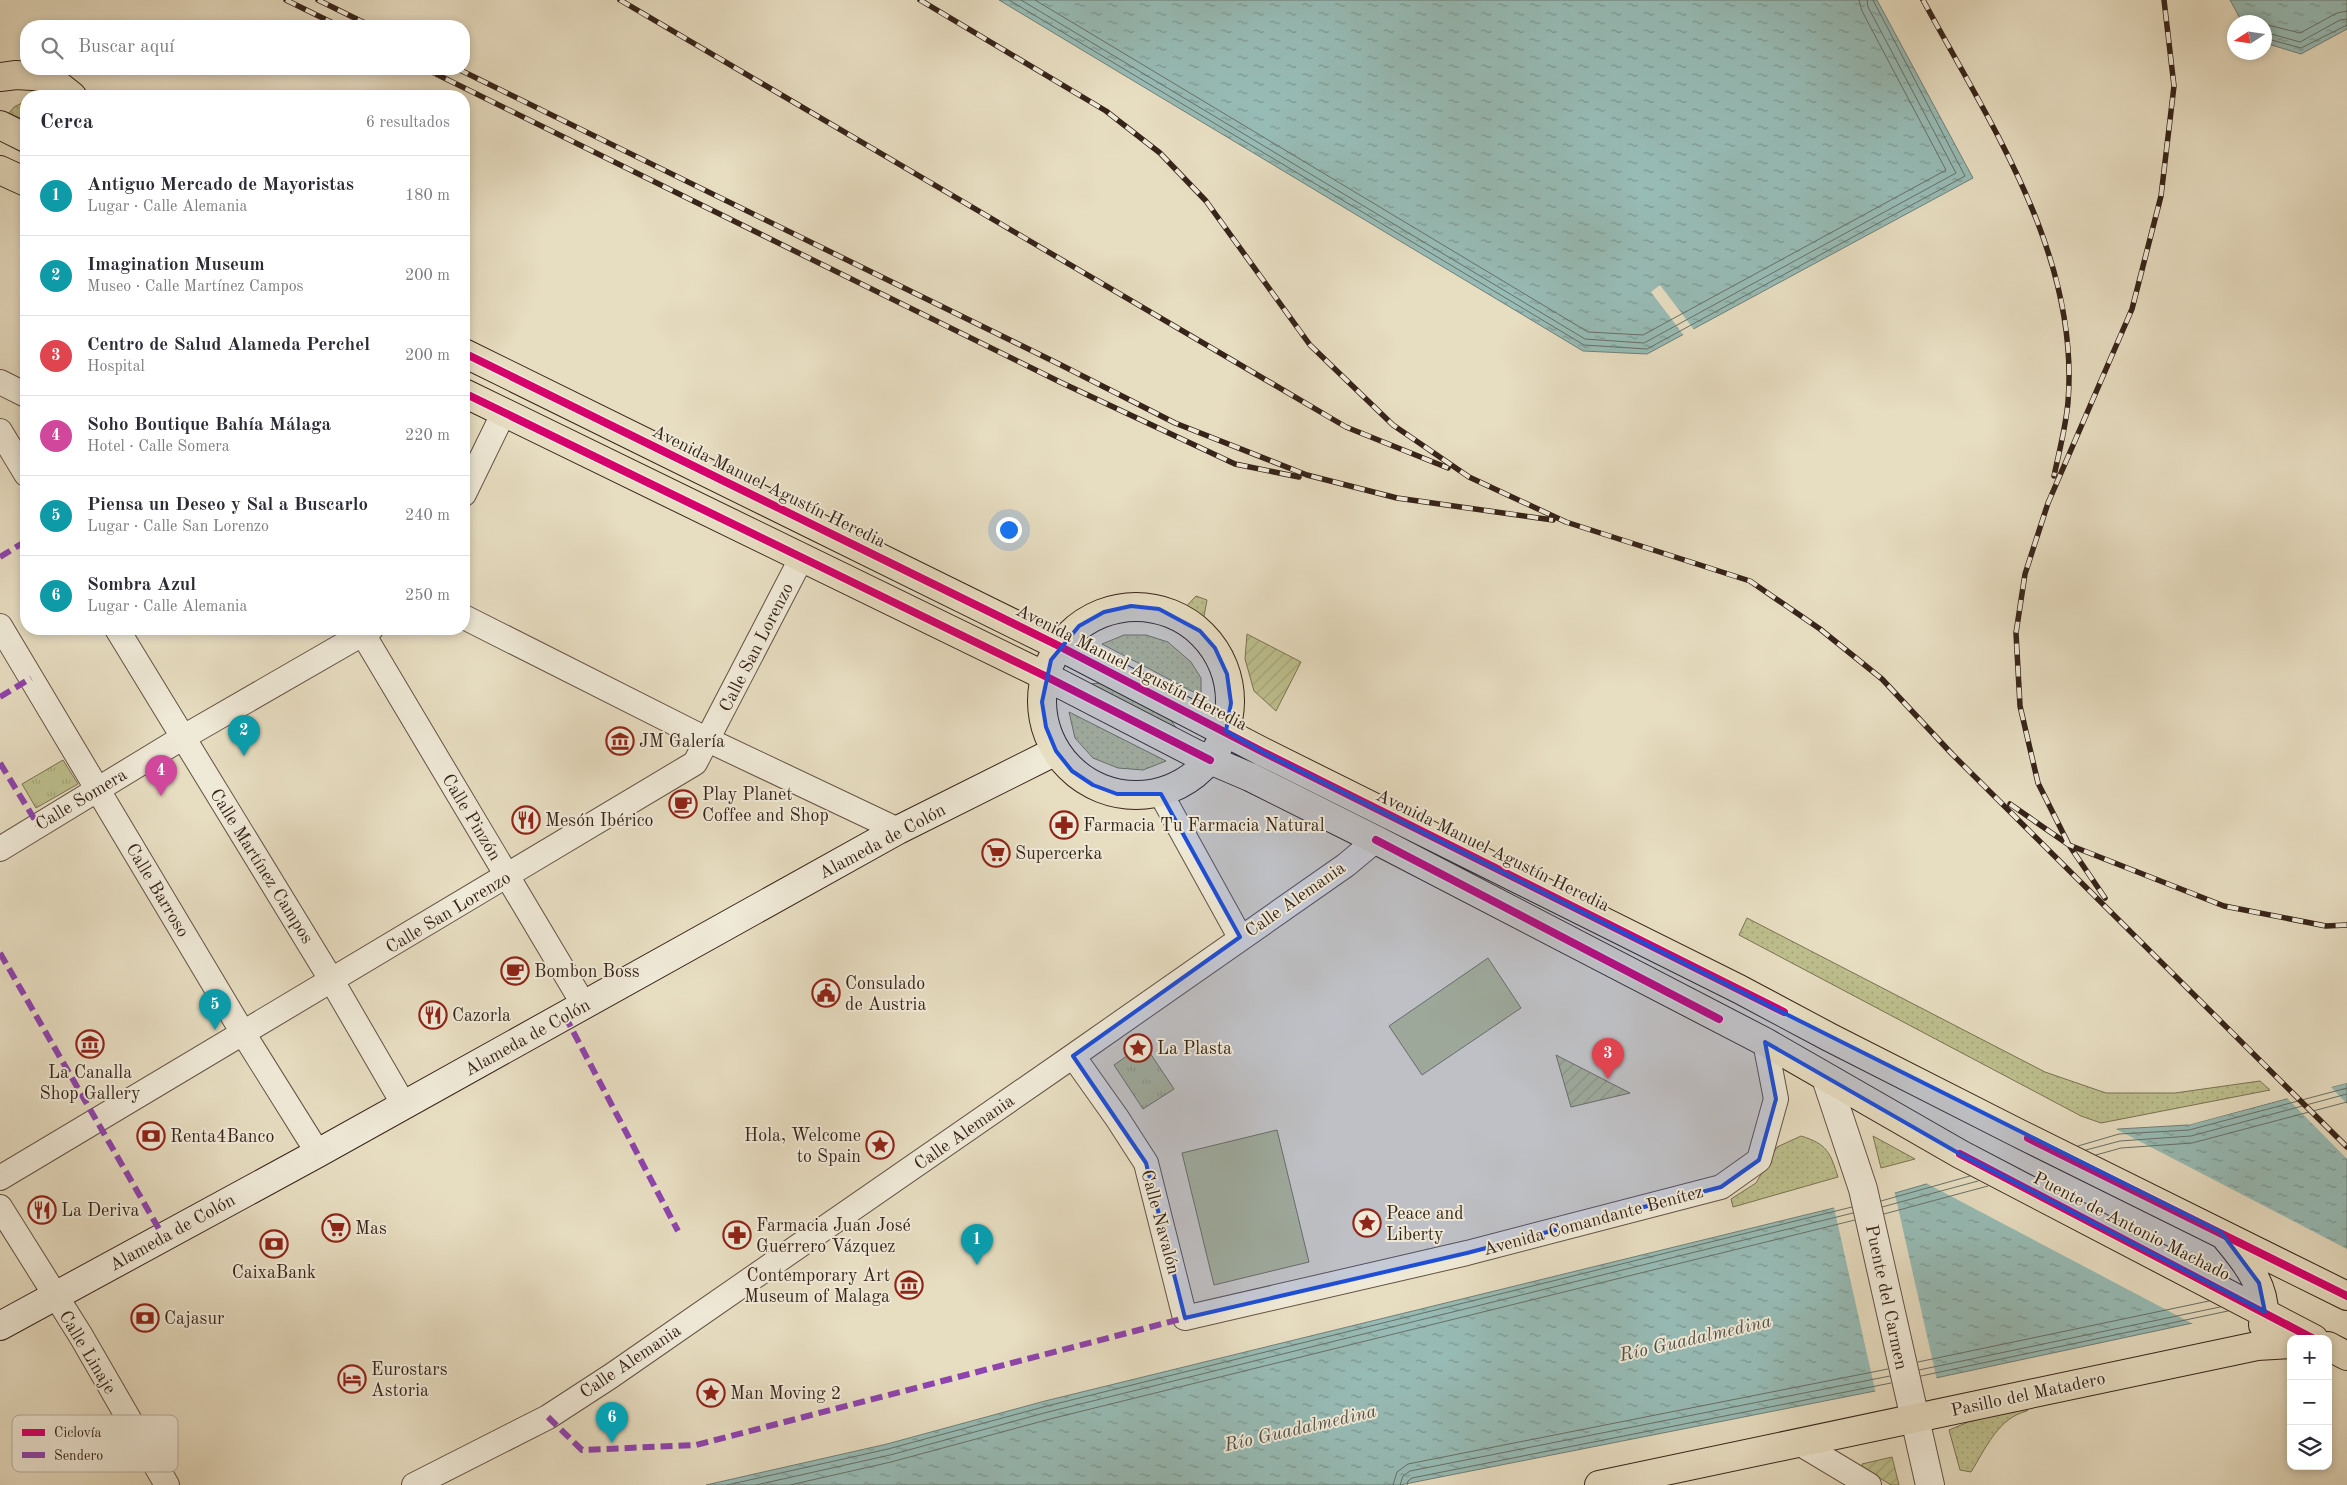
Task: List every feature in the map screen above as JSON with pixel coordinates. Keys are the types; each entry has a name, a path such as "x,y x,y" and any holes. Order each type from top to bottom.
{"main road":[{"path":"0,77 16,75 48,77 64,90"},
{"path":"0,125 20,135"},
{"path":"0,170 20,179"},
{"name":"Avenida Manuel Agustín Heredia","path":"470,355 1060,646 1263,752 1746,993 2028,1138"},
{"path":"470,396 1045,676 1210,760 1258,781 1376,840 1765,1042 1826,1078"},
{"path":"1131,606 1159,609 1180,617 1200,631 1215,648 1227,674 1231,703 1226,731 1220,746 1210,760 1184,783 1162,794 1142,796 1117,794 1093,785 1072,771 1056,751 1046,727 1042,702 1045,676 1060,646 1079,626 1104,612 1131,606"},
{"name":"Alameda de Colón","path":"0,1326 318,1153 898,830 1056,751"},
{"name":"Puente de Antonio Machado","path":"1826,1078 1960,1154 2265,1312 2290,1335"},
{"name":"Puente del Carmen","path":"1826,1078 1863,1189 1930,1485"},
{"name":"Puente de Antonio Machado","path":"2028,1138 2347,1296"},
{"name":"Puente de Antonio Machado","path":"2221,1232 2244,1259 2259,1283 2265,1312"},
{"path":"2257,1346 2265,1312"},
{"name":"Pasillo del Matadero","path":"1599,1485 1799,1443 1913,1412 2257,1346 2287,1336"}],"street":[{"path":"0,382 20,392"},
{"path":"470,482 504,412"},
{"path":"0,431 20,464"},
{"name":"Calle San Lorenzo","path":"0,1178 695,763 802,557"},
{"path":"470,620 708,740 898,830"},
{"name":"Calle Barroso","path":"0,626 243,1033 318,1153"},
{"name":"Calle Martínez Campos","path":"121,635 332,981 404,1105"},
{"name":"Calle Somera","path":"0,849 97,788 356,635"},
{"name":"Calle Pinzón","path":"367,635 507,877 584,1005"},
{"path":"1162,794 1240,937"},
{"name":"Calle Alemania","path":"414,1485 548,1417 1073,1056 1346,864 1376,840"},
{"name":"Avenida Comandante Benítez","path":"1185,1318 1467,1253 1721,1187 1759,1160 1776,1100 1765,1042"},
{"name":"Calle Navalón","path":"1073,1056 1146,1163 1185,1318"},
{"name":"Calle Linaje","path":"0,1207 54,1296 81,1336 127,1415"},
{"path":"1799,1443 1869,1485"},
{"name":"Calle Linaje","path":"159,1472 167,1485"}],"highlighted area":[{"path":"1131,606 1159,609 1200,631 1215,648 1227,674 1231,703 1226,731 1263,752 2221,1232 2259,1283 2265,1312 1960,1154 1765,1042 1776,1099 1759,1160 1721,1187 1467,1253 1185,1318 1146,1163 1073,1056 1240,937 1161,794 1117,794 1093,785 1072,771 1056,751 1046,727 1042,702 1051,660 1079,626 1104,612"}],"green space":[{"path":"20,104 20,118 9,113"},
{"path":"1196,596 1207,600 1202,627 1181,612"},
{"path":"1247,634 1301,662 1276,711 1254,691 1245,659"},
{"path":"1124,635 1146,635 1168,642 1191,662 1201,678 1201,696 1102,644"},
{"path":"1105,683 1168,716 1177,729 1160,729 1086,684"},
{"path":"1069,712 1166,761 1143,770 1118,768 1093,758 1075,738"},
{"path":"63,760 78,784 36,808 22,784"},
{"path":"1747,918 2045,1072 2106,1093 2175,1093 2260,1081 2270,1090 2101,1123 2081,1116 1739,935"},
{"path":"1488,958 1521,1008 1422,1075 1389,1026"},
{"path":"1144,1044 1174,1089 1143,1109 1114,1065"},
{"path":"1556,1055 1630,1093 1571,1107"},
{"path":"1277,1130 1309,1262 1214,1285 1182,1153"},
{"path":"1801,1136 1817,1142 1826,1150 1830,1155 1838,1177 1733,1207 1731,1199 1756,1183 1777,1147"},
{"path":"1873,1136 1915,1159 1881,1168"},
{"path":"2028,1408 2027,1411 2008,1420 2000,1427 1971,1472 1960,1470 1949,1430 1978,1418"},
{"path":"1892,1457 1899,1485 1891,1485 1862,1467 1862,1464"}],"water":[{"path":"999,0 1877,0 1973,178 1647,354 1583,351"},
{"path":"2230,0 2347,0 2347,29 2301,54 2272,45 2272,15 2238,15"},
{"name":"Río Guadalmedina","path":"2347,1083 2347,1290 1875,1391 1400,1485 706,1485 887,1444 1045,1401 1895,1193 2118,1129 2188,1125"}],"pier":[{"path":"1660,285 1695,331 1685,337 1651,292"},
{"path":"2347,1080 2347,1083 2331,1087 2347,1104 2347,1159 2287,1098 2188,1125 2189,1122"},
{"path":"2114,1128 2347,1249 2347,1293 2197,1326 1924,1182"},
{"path":"1894,1190 1937,1380 1876,1394 1833,1203"}],"railway":[{"path":"286,0 327,20"},
{"path":"318,0 359,20"},
{"path":"620,0 1346,427 1448,468"},
{"path":"920,0 1106,111 1160,153 1206,201 1310,345 1393,425 1469,477 1566,522 1750,581 1820,629 1882,679 1952,754 2347,1147"},
{"path":"1923,0 1976,94 2025,192 2045,243 2060,295 2068,348 2068,402 2054,476"},
{"path":"2105,898 2069,845 2038,783 2020,706 2016,633 2025,574 2048,503 2132,309 2161,196 2174,86 2164,0"},
{"path":"438,75 469,90"},
{"path":"470,75 1061,365 1175,423 1307,475 1397,498 1553,520"},
{"path":"470,91 1060,382 1235,464 1299,477"},
{"path":"2010,804 2069,845 2224,906 2326,926 2347,925"}],"marked path":[{"path":"0,557 20,545"},
{"path":"0,697 31,678"},
{"path":"0,763 38,825"},
{"path":"0,953 163,1236"},
{"path":"565,1016 678,1231"},
{"path":"548,1417 582,1450 696,1445 1185,1318"}],"cycle path":[{"path":"470,356 1059,646 1263,752 1784,1012"},
{"path":"470,396 1045,676 1210,760"},
{"path":"1376,840 1719,1019"},
{"path":"2028,1138 2347,1296"},
{"path":"1960,1154 2306,1335"}],"place":[{"name":"JM Galería","path":"620,741"},
{"name":"Imagination Museum","path":"244,756"},
{"name":"Soho Boutique Bahía Málaga","path":"161,796"},
{"name":"Play Planet Coffee and Shop","path":"683,804"},
{"name":"Mesón Ibérico","path":"526,820"},
{"name":"Farmacia Tu Farmacia Natural","path":"1064,825"},
{"name":"Supercerka","path":"996,853"},
{"name":"Bombon Boss","path":"515,971"},
{"name":"Consulado de Austria","path":"826,993"},
{"name":"Cazorla","path":"433,1015"},
{"name":"Piensa un Deseo y Sal a Buscarlo","path":"215,1030"},
{"name":"La Canalla Shop Gallery","path":"90,1044"},
{"name":"La Plasta","path":"1138,1048"},
{"name":"Centro de Salud Alameda Perchel","path":"1608,1079"},
{"name":"Renta4Banco","path":"151,1136"},
{"name":"Hola, Welcome to Spain","path":"880,1145"},
{"name":"La Deriva","path":"42,1210"},
{"name":"Peace and Liberty","path":"1367,1223"},
{"name":"Mas","path":"336,1228"},
{"name":"Farmacia Juan José Guerrero Vázquez","path":"737,1235"},
{"name":"CaixaBank","path":"274,1244"},
{"name":"Antiguo Mercado de Mayoristas","path":"977,1265"},
{"name":"Contemporary Art Museum of Malaga","path":"909,1285"},
{"name":"Cajasur","path":"145,1318"},
{"name":"Eurostars Astoria","path":"352,1379"},
{"name":"Man Moving 2","path":"711,1393"},
{"name":"Sombra Azul","path":"612,1443"}]}
